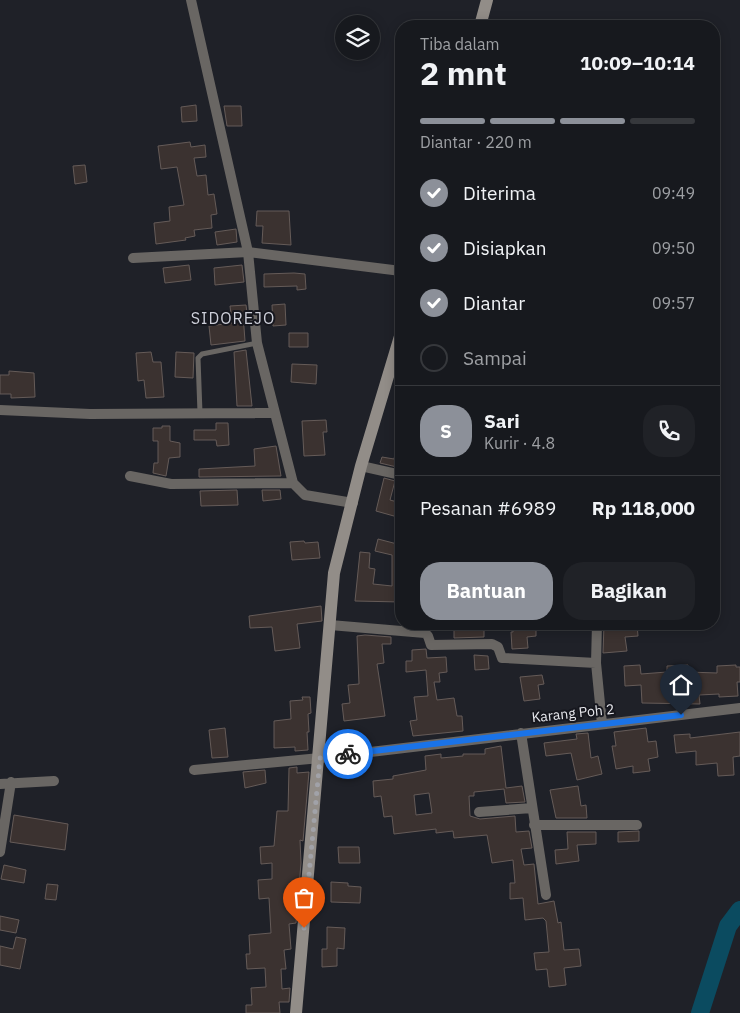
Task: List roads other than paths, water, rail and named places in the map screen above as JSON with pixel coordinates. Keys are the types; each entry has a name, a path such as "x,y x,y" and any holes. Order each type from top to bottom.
{"main road":[{"path":"481,20 486,0"},
{"path":"296,1013 320,758 334,573 361,466 395,353"}],"street":[{"path":"191,0 248,252 257,343 293,483 305,495 353,503"},
{"path":"133,258 248,252 395,271"},
{"path":"0,410 90,414 275,413"},
{"path":"361,466 395,474"},
{"path":"130,476 171,484 293,483"},
{"path":"330,625 425,633 431,645 492,644 498,647 502,658 596,663"},
{"path":"597,630 596,663 602,724"},
{"name":"Karang Poh 2","path":"194,770 320,758 740,708"},
{"path":"521,733 546,895"},
{"path":"0,784 54,781"},
{"path":"0,852 11,782"},
{"path":"479,812 532,808"},
{"path":"534,825 637,825"}],"lane":[{"path":"200,414 198,358 202,354 257,343"}],"waterway":[{"path":"700,1013 728,926 740,910"}],"district":[{"name":"SIDOREJO","path":"233,318"}]}
